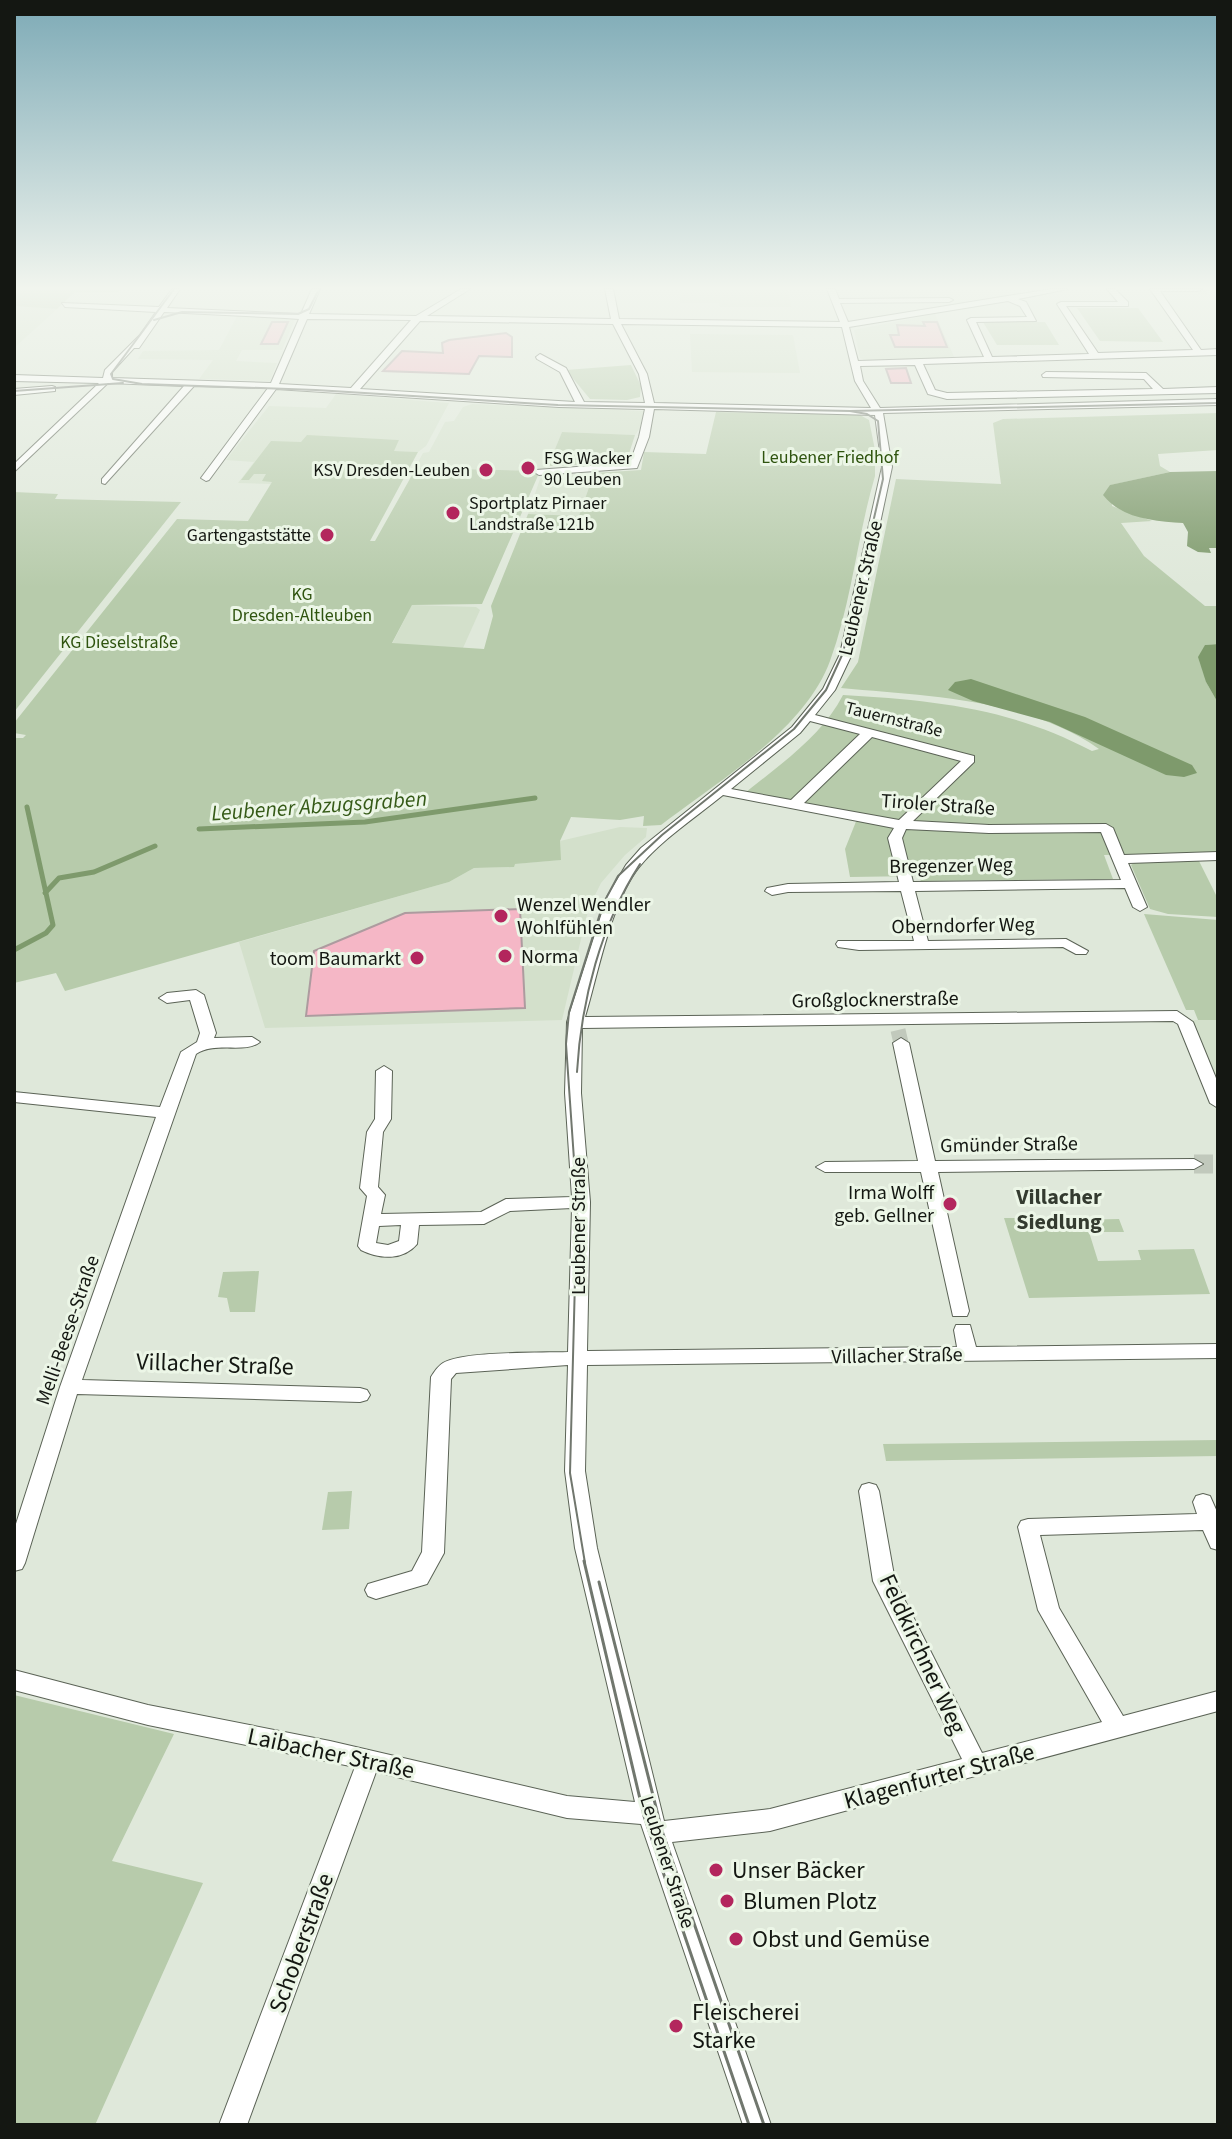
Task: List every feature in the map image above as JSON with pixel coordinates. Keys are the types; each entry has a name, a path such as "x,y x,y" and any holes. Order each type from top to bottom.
{"street":[{"path":"14,392 41,389"},
{"path":"14,469 98,389"},
{"path":"105,481 187,389"},
{"path":"206,478 272,389"},
{"path":"311,389 581,405 878,411 1218,402"},
{"path":"352,392 355,389"},
{"path":"573,389 581,405"},
{"path":"539,472 634,466 646,426 649,406 647,389"},
{"path":"863,389 878,411"},
{"path":"930,389 937,395 1218,390"},
{"path":"1052,389 1054,394"},
{"name":"Leubener Straße","path":"757,2125 653,1823 586,1548 575,1471 581,1202 573,1093 575,1022 614,897 631,868 646,851 781,744 808,717 836,678 850,639 886,476 878,411"},
{"name":"Tauernstraße","path":"808,717 970,759 902,825"},
{"path":"794,805 869,733"},
{"name":"Tiroler Straße","path":"721,791 902,825 989,829 1106,828 1121,859"},
{"path":"902,825 895,838 922,945"},
{"path":"1140,907 1121,859 1218,856"},
{"name":"Bregenzer Weg","path":"772,891 788,888 1131,884"},
{"name":"Oberndorfer Weg","path":"843,944 1066,943 1081,951"},
{"path":"167,998 204,993 208,1033 204,1043 252,1042"},
{"name":"Großglocknerstraße","path":"575,1022 898,1030 1177,1016 1185,1022 1218,1103"},
{"path":"898,1030 968,1353"},
{"name":"Melli-Beese-Straße","path":"14,1563 70,1387 166,1113 189,1052 204,1043"},
{"path":"384,1071 383,1119 375,1132 369,1171 369,1188 376,1195 367,1246 384,1251 400,1249 408,1244 411,1219"},
{"path":"14,1097 166,1113"},
{"name":"Gmünder Straße","path":"825,1167 1194,1164"},
{"path":"373,1220 484,1218 506,1205 581,1202"},
{"name":"Villacher Straße","path":"376,1590 419,1578 433,1553 441,1377 449,1368 460,1364 577,1359 1218,1351"},
{"name":"Villacher Straße","path":"70,1387 360,1395"},
{"name":"Feldkirchner Weg","path":"869,1491 884,1581 977,1766"},
{"path":"1117,1727 1049,1610 1028,1527 1211,1522"},
{"name":"Laibacher Straße","path":"14,1680 148,1715 653,1823"},
{"name":"Klagenfurter Straße","path":"653,1823 770,1820 1218,1701"},
{"name":"Schoberstraße","path":"233,2125 369,1760"}],"shaded area":[{"path":"336,394 449,403 426,446 418,452 393,451 399,440 307,436 271,484 238,483 254,462 226,460 269,406 326,408"},
{"path":"472,404 644,411 635,435 562,432 548,466 540,471 415,468 423,453 429,452 445,422 454,421 463,407"},
{"path":"1218,471 1218,548 1209,548 1211,553 1198,552 1187,546 1188,532 1183,523 1150,520 1129,514 1103,495 1110,485 1170,472"},
{"path":"594,473 579,516 528,514 540,479 548,475"},
{"path":"412,605 476,607 480,610 463,648 392,644"},
{"path":"1218,644 1218,703 1206,682 1198,657 1205,645"},
{"path":"971,679 1085,717 1192,765 1197,773 1184,777 1166,775 1050,722 973,701 948,690 955,682"},
{"path":"620,827 647,828 646,837 625,855 595,895 586,918 562,1020 265,1028 239,942 449,882 474,868 514,867 514,864 560,860 560,841"},
{"path":"1192,1020 1218,1020 1218,1080"}],"green space":[{"path":"582,389 641,389 640,397 627,400 590,399"},
{"path":"716,412 860,415 869,420 875,450 875,476 844,615 830,661 818,686 801,710 757,753 661,825 643,826 644,816 620,820 571,817 560,841 561,860 515,864 514,867 474,868 449,882 65,991 56,973 14,983 14,738 26,735 14,733 14,723 177,519 248,521 272,482 262,481 266,474 254,474 249,480 241,480 271,441 301,442 307,435 399,440 394,451 418,452 370,541 375,541 416,468 540,471 482,604 412,605 392,643 484,649 493,616 491,606 528,514 579,516 594,473 641,470 644,452 706,454"},
{"path":"1218,413 1218,450 1158,454 1160,466 1170,472 1111,485 1112,506 1152,521 1121,523 1144,556 1205,606 1218,606 1218,644 1205,645 1206,682 1218,703 1218,853 1104,855 1113,879 921,881 917,876 850,877 845,849 857,819 739,798 810,738 843,695 970,709 1031,725 1092,751 1099,749 1070,732 1008,709 941,697 841,688 858,662 896,479 1001,484 993,423 1003,419"},
{"path":"562,432 635,435 626,463 548,466"},
{"path":"14,492 58,494 55,499 181,502 14,712"},
{"path":"1137,861 1199,861 1218,899 1218,917 1168,914 1150,909 1131,865"},
{"path":"1144,914 1218,920 1218,1020 1198,1020 1194,1010 1186,1010"},
{"path":"1004,1218 1030,1218 1032,1221 1119,1219 1124,1232 1089,1232 1098,1261 1141,1260 1138,1250 1194,1249 1210,1294 1029,1298"},
{"path":"259,1271 255,1312 230,1312 227,1298 218,1297 223,1272"},
{"path":"1218,1440 1218,1456 886,1461 883,1444"},
{"path":"352,1491 349,1529 322,1530 328,1492"},
{"path":"14,1695 174,1734 112,1861 203,1883 95,2125 14,2125"}],"building":[{"name":"toom Baumarkt","path":"520,909 525,1008 306,1016 314,951 405,913"}],"waterway":[{"name":"Leubener Abzugsgraben","path":"199,829 365,822 535,798"},
{"path":"27,807 46,892"},
{"name":"Leubener Abzugsgraben","path":"46,892 59,878 94,872 155,846"},
{"path":"14,950 46,933 53,925 46,892"}],"tunnel":[{"path":"898,1030 901,1043"},
{"path":"1194,1164 1218,1164"}],"tram line":[{"path":"14,391 44,389"},
{"path":"282,389 558,405 850,411"},
{"path":"850,411 1218,403"},
{"path":"585,1563 570,1473 577,1203 566,1044 569,1012 603,904 618,876 662,835 794,729 826,690 843,653 883,479 878,421 867,414 850,411"},
{"path":"577,1072 583,1018 595,964 614,912 640,864"},
{"path":"584,1561 644,1816 749,2125"},
{"path":"599,1582 662,1831 764,2125"}],"place":[{"name":"FSG Wacker 90 Leuben","path":"528,468"},
{"name":"KSV Dresden-Leuben","path":"486,470"},
{"name":"Sportplatz Pirnaer Landstraße 121b","path":"453,513"},
{"name":"Gartengaststätte","path":"327,535"},
{"name":"Wenzel Wendler Wohlfühlen","path":"501,916"},
{"name":"Norma","path":"505,956"},
{"name":"toom Baumarkt","path":"417,958"},
{"name":"Irma Wolff geb. Gellner","path":"950,1204"},
{"name":"Unser Bäcker","path":"716,1870"},
{"name":"Blumen Plotz","path":"727,1901"},
{"name":"Obst und Gemüse","path":"736,1939"},
{"name":"Fleischerei Starke","path":"676,2026"}],"district":[{"name":"Villacher Siedlung","path":"1059,1208"}],"park label":[{"name":"Leubener Friedhof","path":"830,457"},
{"name":"KG Dresden-Altleuben","path":"302,604"},
{"name":"KG Dieselstraße","path":"119,642"}]}
